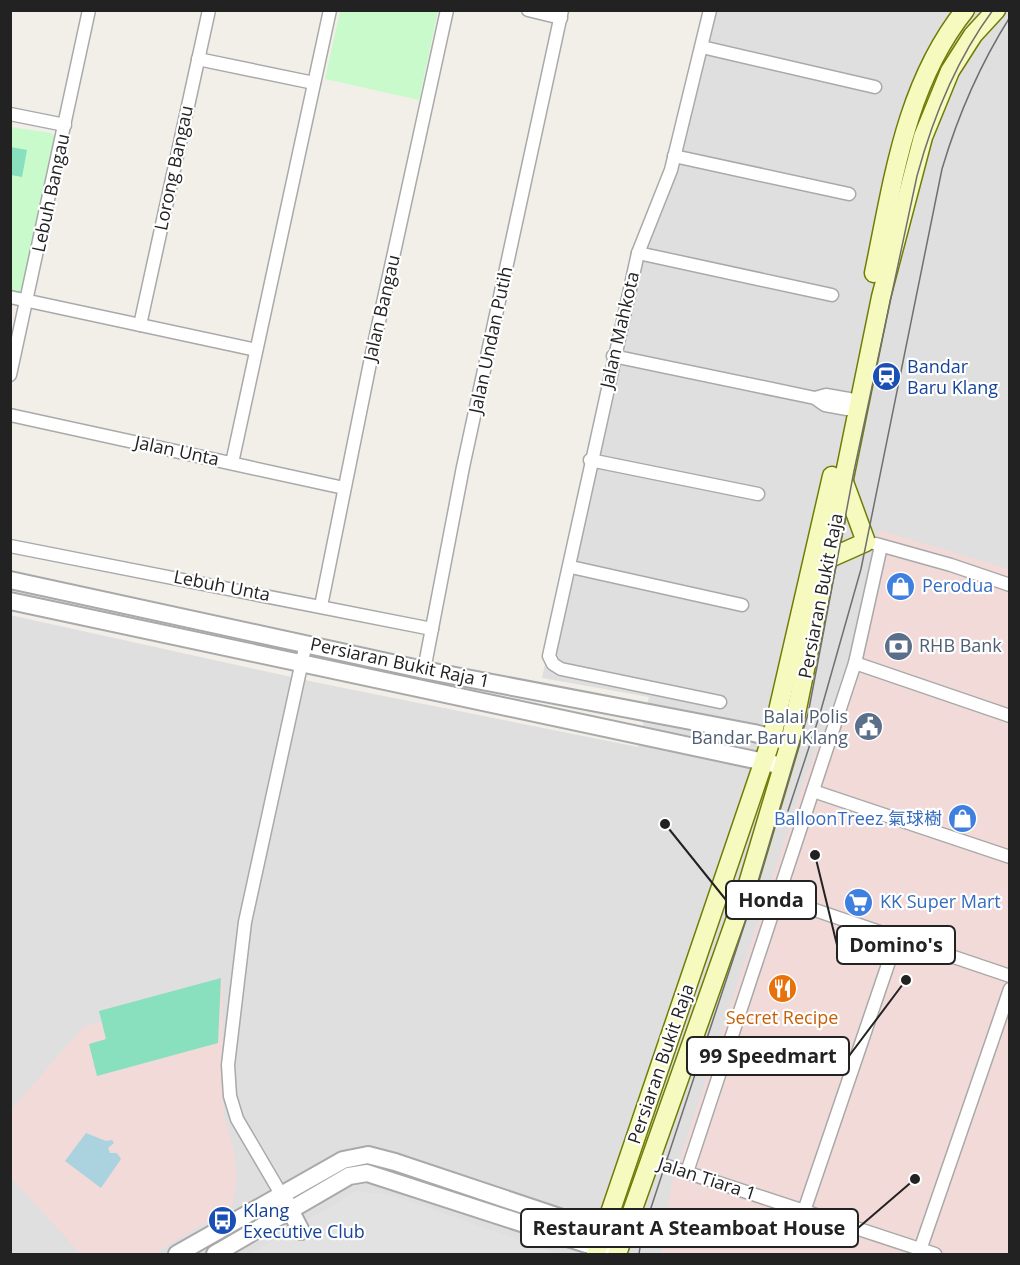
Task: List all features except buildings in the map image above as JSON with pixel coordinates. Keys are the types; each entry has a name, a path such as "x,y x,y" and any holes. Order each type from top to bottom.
{"main road":[{"name":"Persiaran Bukit Raja","path":"618,1249 747,887 790,743 830,558 843,480 881,297 923,137 950,71 973,35 996,10"},
{"name":"Persiaran Bukit Raja","path":"600,1245 772,737 848,404 900,152 916,94 936,52 961,12"},
{"path":"830,558 874,544 843,480"}],"street":[{"name":"Lebuh Bangau","path":"10,375 89,10"},
{"name":"Lorong Bangau","path":"140,325 208,10"},
{"path":"232,463 330,10"},
{"name":"Jalan Bangau","path":"321,606 344,488 447,10"},
{"path":"528,10 562,14"},
{"name":"Jalan Mahkota","path":"710,10 674,156 638,253 590,460 571,567 549,656 553,664 561,669 720,702"},
{"name":"Jalan Undan Putih","path":"424,670 463,467 562,14"},
{"path":"702,47 875,87"},
{"path":"198,59 314,83"},
{"path":"10,114 65,125"},
{"path":"674,156 849,194"},
{"path":"638,253 832,295"},
{"path":"10,297 256,350"},
{"path":"614,356 814,398 825,405 848,404"},
{"name":"Jalan Unta","path":"10,414 344,488"},
{"path":"590,460 758,494"},
{"path":"687,1172 855,663 874,544 1010,585"},
{"name":"Lebuh Unta","path":"10,546 432,629"},
{"path":"571,567 742,605"},
{"name":"Persiaran Bukit Raja 1","path":"10,580 424,670 772,737 790,743"},
{"name":"Persiaran Bukit Raja 1","path":"10,601 301,665 764,760 783,766"},
{"path":"301,1231 237,1119 230,1096 228,1065 245,922 306,643"},
{"path":"855,663 1010,716"},
{"path":"813,791 1010,857"},
{"path":"747,887 1010,976"},
{"path":"804,1211 897,938"},
{"path":"920,1250 1010,989"},
{"path":"177,1254 343,1160 368,1155 406,1166 600,1245"},
{"name":"Jalan Tiara 1","path":"649,1160 934,1254"},
{"path":"215,1254 349,1176 367,1173 618,1249"}],"shaded area":[{"name":"Bandar Baru Klang","path":"708,11 1009,11 1009,1254 11,1254 10,615 319,683 638,747 649,697 542,678 634,248 666,174"},
{"path":"879,530 1009,569 1009,1254 661,1254 672,1183 805,778 845,677"},
{"name":"Klang Executive Club","path":"223,978 224,1115 234,1152 237,1178 232,1206 154,1254 81,1254 11,1178 11,1110 83,1027 212,990"},
{"path":"357,1191 391,1195 560,1254 250,1254"}],"green space":[{"path":"340,11 438,11 419,100 325,79"},
{"path":"10,127 51,133 57,139 22,295 11,293"},
{"path":"11,147 27,150 22,177 11,175"},
{"path":"221,978 218,1043 97,1076 89,1044 106,1039 99,1011"}],"water":[{"path":"86,1133 106,1141 112,1140 114,1143 108,1148 110,1153 117,1153 121,1159 101,1188 65,1161"}],"tram line":[{"path":"639,1254 642,1235 751,905 808,714 854,471 917,176 930,132 947,90 968,49 993,10"},
{"path":"788,811 819,717 861,569 942,169 970,91 1010,17"}],"place":[{"name":"Bandar Baru Klang","path":"886,377"},
{"name":"Perodua","path":"901,586"},
{"name":"RHB Bank","path":"898,646"},
{"name":"Balai Polis Bandar Baru Klang","path":"869,727"},
{"name":"BalloonTreez 氣球樹","path":"963,819"},
{"name":"Honda","path":"665,824"},
{"name":"Domino's","path":"815,855"},
{"name":"KK Super Mart","path":"859,902"},
{"name":"99 Speedmart","path":"906,980"},
{"name":"Secret Recipe","path":"782,989"},
{"name":"Restaurant A Steamboat House","path":"915,1179"},
{"name":"Klang Executive Club","path":"222,1221"}]}
